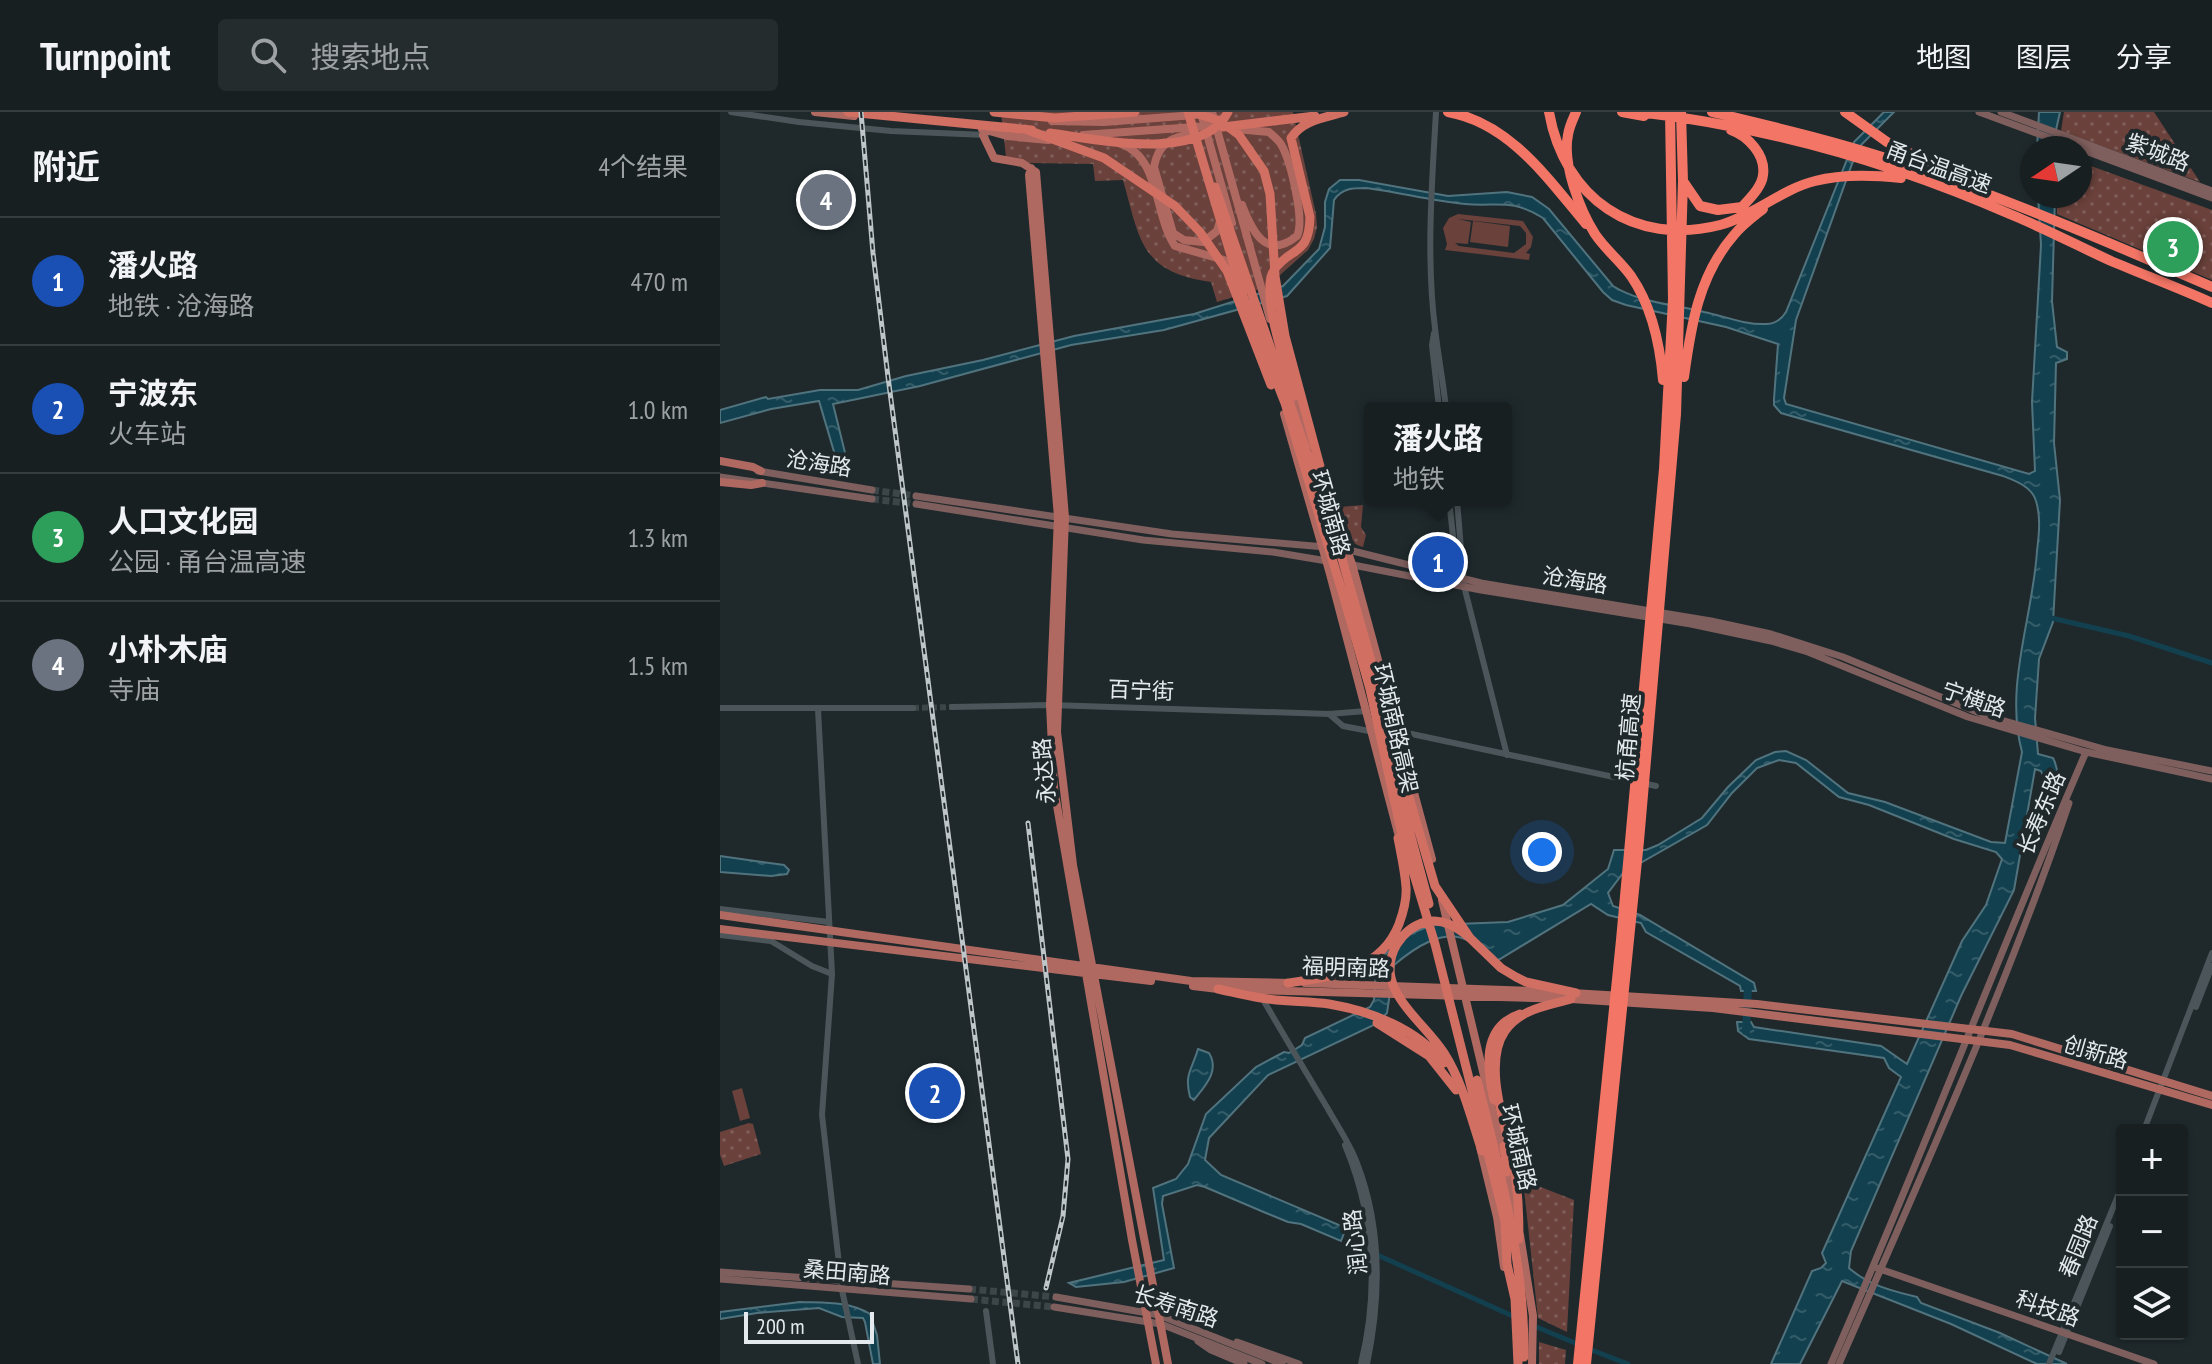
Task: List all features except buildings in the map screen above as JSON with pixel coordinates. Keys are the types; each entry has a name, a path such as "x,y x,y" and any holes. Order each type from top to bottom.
{"highway":[{"path":"848,112 1155,145 1198,138 1230,112"},
{"path":"992,112 1055,118 1135,112"},
{"path":"1027,115 1046,112"},
{"path":"1180,132 1213,118 1243,123 1344,112"},
{"path":"1304,426 1268,305 1269,286 1274,270 1301,239 1310,217 1291,138 1300,127 1312,121 1344,112"},
{"path":"1448,112 1475,120 1495,131 1529,157 1631,277 1652,322 1672,413"},
{"path":"1549,112 1561,157 1577,182 1595,201 1624,218 1650,228 1693,230 1723,224 1814,181 1853,177 1926,181"},
{"path":"1576,112 1566,149 1575,192 1595,234"},
{"path":"1622,112 1721,127 1738,133 1756,147 1764,174 1758,188 1742,207 1718,210 1700,206 1683,181"},
{"name":"甬台温高速","path":"1639,112 1735,126 1847,153 1865,152 2035,213 2212,287"},
{"name":"杭甬高速","path":"1670,112 1672,413"},
{"name":"杭甬高速","path":"1582,1359 1625,941 1672,413 1683,181 1681,112"},
{"name":"甬台温高速","path":"1712,112 1847,153 1926,181 2212,303"},
{"path":"1845,112 1879,137 2012,205"},
{"path":"1195,113 1220,121 1239,135 1264,171 1270,194 1275,276 1284,331 1329,495 1335,534"},
{"name":"环城南路高架","path":"1195,113 1244,299 1374,689 1402,835 1435,944 1505,1221 1507,1264 1515,1299 1517,1364"},
{"name":"环城南路高架","path":"1195,113 1212,177 1335,534 1511,1216 1519,1270 1524,1364"},
{"path":"1025,129 1104,158 1175,206 1200,232 1227,271 1291,433"},
{"path":"1672,413 1705,277 1734,235 1770,202"},
{"path":"1374,689 1435,886 1470,938"},
{"path":"1288,983 1333,976 1358,968 1388,945 1402,916 1406,890 1403,863 1374,689"},
{"path":"1507,1264 1491,1178 1445,1054 1394,990 1389,970 1392,952 1399,940 1415,925 1430,921 1444,922 1454,925 1501,968 1516,977 1573,996"},
{"path":"1218,989 1262,999 1349,1008 1391,1023 1432,1048 1454,1080 1474,1119"},
{"path":"1507,1172 1487,1056 1496,1033 1512,1016 1573,996"},
{"path":"1519,1270 1519,1205 1496,1076 1497,1053 1505,1031 1527,1011"}],"main road":[{"path":"815,112 1007,136 1108,141 1130,147 1141,155 1148,169 1163,223 1175,246 1224,260 1237,272 1253,310"},
{"path":"992,112 1024,120 1104,122 1230,112"},
{"name":"紫城路","path":"1979,112 2043,136"},
{"name":"紫城路","path":"2001,112 2212,191"},
{"path":"1195,113 1222,212 1217,231 1209,238 1194,242 1173,233 1154,167 1156,156 1167,141 1180,132 1243,123"},
{"name":"环城南路","path":"1195,113 1228,211 1253,310 1326,561 1392,815 1432,945 1497,1217 1517,1364"},
{"path":"1213,118 1269,132 1282,146 1300,209 1301,239 1271,245 1258,238 1240,201 1213,118"},
{"path":"1213,118 1268,305"},
{"path":"982,132 1063,135 1259,129"},
{"name":"永达路","path":"982,132 994,158 1022,163 1031,168 1029,175 1062,517 1054,705 1054,788 1156,1364"},
{"name":"紫城路","path":"2092,154 2212,198"},
{"name":"环城南路","path":"1304,426 1348,550 1447,918 1527,1265 1533,1316 1532,1364"},
{"name":"沧海路","path":"720,463 753,467 872,494 762,483 751,485 720,479"},
{"name":"沧海路","path":"1923,700 1808,652 1771,641 1464,582 1348,550 1172,534 916,500 1061,528 1143,540 1273,552 1326,561 1352,564 1464,582 1711,621 1771,634 1843,657 2014,728 2212,771"},
{"name":"宁横路","path":"1923,700 2014,728"},
{"name":"永达路","path":"1054,705 1073,865 1168,1364"},
{"name":"沧海路","path":"2039,735 2086,752 2212,779"},
{"name":"长寿东路","path":"1831,1364 1873,1279 2047,868 2086,752"},
{"name":"福明南路","path":"720,915 1191,981 1573,996 1978,1029"},
{"name":"福明南路","path":"720,929 1218,989 1573,996"},
{"name":"福明南路","path":"1756,1009 1918,1035 1973,1040"},
{"name":"创新路","path":"1978,1029 2012,1034 2212,1105"},
{"name":"创新路","path":"1973,1040 2010,1045 2212,1096"},
{"name":"科技路","path":"1877,1268 1930,1286 1933,1290 2154,1364"},
{"name":"桑田南路","path":"720,1272 969,1289"},
{"name":"桑田南路","path":"720,1279 843,1294 971,1299"},
{"name":"长寿东路","path":"1839,1364 1865,1296"},
{"name":"长寿南路","path":"1056,1297 1160,1320 1223,1340 1282,1364"},
{"name":"长寿南路","path":"1054,1307 1146,1317"},
{"name":"长寿南路","path":"1160,1320 1262,1364"},
{"name":"科技路","path":"2064,1335 2141,1364"},
{"path":"1194,1337 1211,1350 1244,1364"},
{"path":"1223,1340 1247,1344 1299,1364"}],"street":[{"path":"731,112 891,131 982,132"},
{"path":"1436,112 1431,199 1432,280 1445,402"},
{"path":"1435,330 1432,345 1438,402"},
{"path":"1450,506 1456,563 1464,582 1507,755"},
{"path":"1458,506 1464,582"},
{"name":"百宁街","path":"952,707 1054,705 1329,714 1366,711"},
{"path":"720,708 913,708"},
{"path":"818,709 832,974 822,1115 840,1279 858,1364"},
{"name":"百宁街","path":"1329,714 1343,726 1372,733"},
{"path":"1372,733 1398,730 1656,786"},
{"path":"720,909 829,922"},
{"path":"720,935 771,941 812,966 832,974"},
{"path":"2164,1086 2212,953"},
{"path":"2148,1124 2212,966"},
{"name":"润心路","path":"1265,1003 1336,1123 1359,1184 1370,1240 1372,1286 1364,1364"},
{"name":"春园路","path":"2064,1335 2118,1196"},
{"name":"春园路","path":"2053,1360 2116,1210"},
{"path":"986,1311 993,1364"}],"shaded area":[{"path":"1001,112 1293,112 1316,214 1314,239 1308,250 1266,287 1217,302 1211,282 1170,270 1147,250 1134,220 1123,180 1095,181 1093,164 1030,163 1006,157"},
{"path":"2064,112 2154,112 2200,182 2092,142 2092,136 2075,136 2061,131"},
{"path":"2092,166 2212,210 2212,280 2057,214 2057,208 2092,208"},
{"path":"1458,214 1523,221 1533,237 1526,253 1530,254 1529,260 1445,250 1447,244 1443,228 1449,218","holes":["1458,219 1520,226 1526,233 1526,244 1514,253 1455,243 1468,244 1471,222"]},
{"path":"1473,221 1510,226 1508,247 1470,242"},
{"path":"1363,505 1361,527 1366,535 1363,547 1348,538 1338,511 1340,507"},
{"path":"742,1088 750,1118 740,1121 732,1091"},
{"path":"753,1124 761,1154 724,1166 720,1155 720,1132"},
{"path":"1523,1180 1574,1200 1567,1332 1538,1318"},
{"path":"1539,1342 1566,1350 1565,1364 1539,1364"}],"water":[{"path":"1884,112 1894,112 1861,145 1852,164 1796,320 1784,398 1786,404 2029,474 2035,471 2032,402 2041,245 2039,208 2055,208 2052,301 2057,347 2067,352 2067,359 2056,363 2054,443 2060,500 2053,622 2039,659 2035,718 2038,754 2053,758 2058,777 2056,787 2051,796 2041,771 2035,769 2014,890 1961,996 1851,1251 1849,1268 1872,1283 1917,1297 1921,1303 2000,1333 2067,1364 2037,1364 1951,1324 1842,1281 1800,1364 1771,1364 1812,1271 1826,1263 1822,1253 1901,1077 1889,1068 1884,1058 1749,1039 1738,1031 1737,1022 1881,1046 1907,1064 1962,941 1986,905 2002,859 1996,852 1839,797 1796,763 1779,760 1757,768 1707,825 1623,873 1608,893 1613,906 1640,915 1754,983 1756,991 1741,991 1740,986 1646,932 1641,923 1608,915 1591,904 1495,961 1476,945 1459,937 1429,942 1394,965 1387,1013 1376,1024 1268,1075 1209,1138 1205,1160 1221,1175 1346,1228 1341,1241 1197,1185 1163,1196 1174,1268 1124,1282 1076,1287 1069,1283 1164,1260 1153,1188 1176,1179 1188,1164 1206,1114 1256,1067 1284,1052 1289,1053 1302,1045 1305,1038 1370,1007 1381,958 1407,935 1432,925 1508,922 1563,905 1608,869 1614,850 1646,850 1702,818 1756,760 1786,751 1806,760 1848,793 1885,802 1991,842 2005,843 2022,752 2016,702 2038,539 2036,501 2027,488 2003,476 1781,413 1774,405 1778,344 1726,327 1612,300 1543,218 1532,212 1513,206 1453,203 1366,188 1344,191 1334,200 1330,248 1287,296 1164,330 1071,345 920,386 833,404 850,473 840,472 819,401 771,409 720,423 720,410 766,397 820,390 858,390 1074,336 1194,314 1283,286 1319,249 1325,227 1325,202 1329,189 1340,180 1359,180 1448,196 1507,192 1532,197 1549,209 1613,286 1623,292 1742,322 1772,323 1786,312 1854,142"},
{"path":"2039,112 2060,112 2055,136 2038,136"},
{"path":"720,856 784,865 789,870 787,874 771,876 720,872"},
{"path":"1198,1049 1209,1053 1213,1066 1210,1078 1194,1100 1190,1097 1188,1083"},
{"path":"800,1302 845,1305 870,1314 877,1335 880,1364 873,1364 863,1318 842,1317 819,1308 720,1319 720,1312"}],"waterway":[{"path":"2047,617 2129,636 2212,663"},
{"path":"1745,984 1748,986 1746,1031"},
{"path":"1373,1253 1517,1318"},
{"path":"1534,1326 1580,1345"},
{"path":"1589,1349 1628,1364"}],"tunnel":[{"path":"872,490 916,496"},
{"path":"872,499 916,504"},
{"path":"913,708 952,707"},
{"path":"969,1289 1056,1297"},
{"path":"971,1299 1054,1307"}],"railway":[{"path":"861,112 888,377 1018,1364"},
{"path":"1028,823 1068,1159 1063,1216 1046,1288"}],"place":[{"name":"小朴木庙","path":"826,200"},
{"name":"人口文化园","path":"2173,247"},
{"name":"潘火路","path":"1438,562"},
{"name":"宁波东","path":"935,1093"}]}
